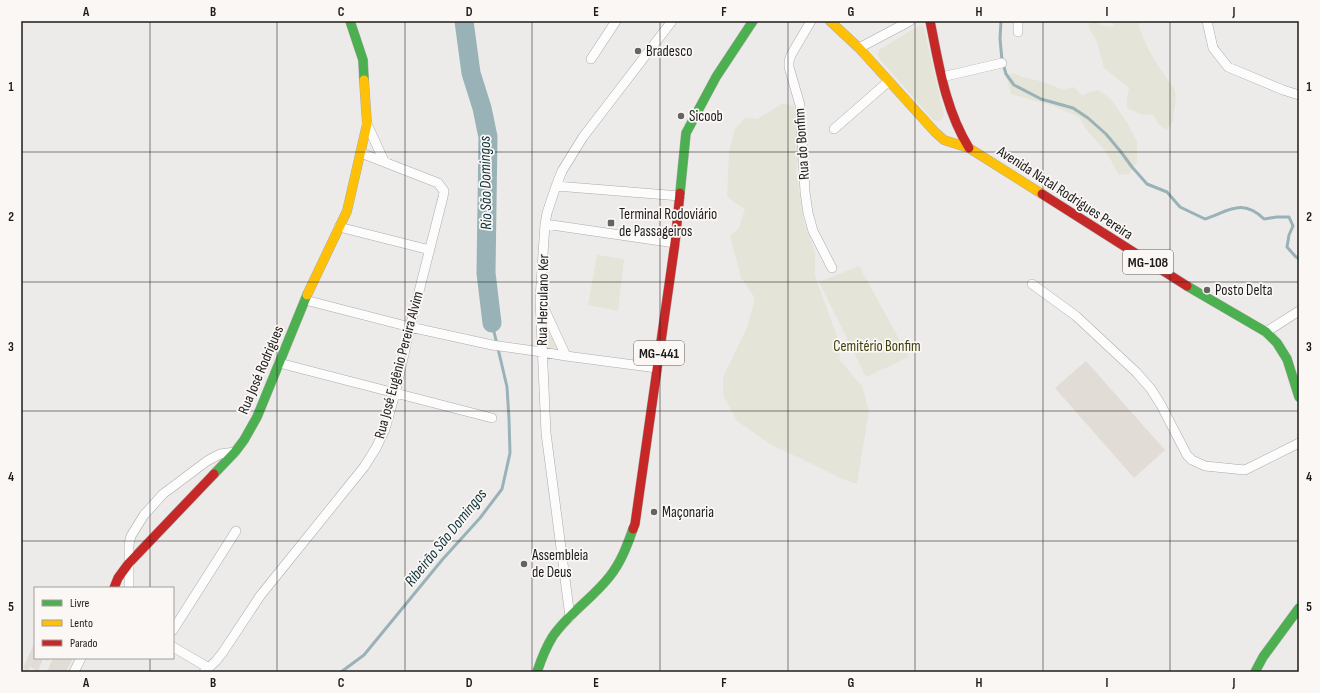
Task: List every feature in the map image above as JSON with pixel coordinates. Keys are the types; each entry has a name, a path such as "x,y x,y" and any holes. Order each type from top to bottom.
{"main road":[{"name":"Rua José Rodrigues","path":"114,587 118,578 130,563 235,452 244,440 257,417 305,300 347,211 367,124 363,60 350,21"},
{"name":"MG-441","path":"537,672 544,653 554,635 608,579 618,565 628,545 635,524 675,243 685,140 688,128 716,77 753,21"},
{"name":"Avenida Natal Rodrigues Pereira","path":"830,21 860,48 918,114 944,140 969,148 1166,273 1266,332 1277,343 1287,359 1299,397"},
{"name":"MG-108","path":"930,21 942,77 955,124 969,148"},
{"path":"944,140 955,124"},
{"path":"1255,672 1263,657 1296,619 1299,608"}],"street":[{"path":"591,59 616,21"},
{"name":"Rua Herculano Ker","path":"570,617 546,433 540,299 544,224 556,186 571,155 583,137 672,21"},
{"name":"Rua do Bonfim","path":"811,21 791,55 789,67 800,105 805,192 808,213 813,231 832,268"},
{"path":"860,48 910,21"},
{"path":"1018,21 1018,32"},
{"path":"1207,21 1213,48 1228,67 1283,90 1299,95"},
{"path":"942,77 1002,63"},
{"path":"834,129 889,81"},
{"name":"Rua José Rodrigues","path":"367,124 384,161"},
{"name":"Rua José Eugênio Pereira Alvim","path":"206,670 223,652 268,585 364,468 385,429 395,394 410,327 443,197 442,187 438,183 361,153"},
{"path":"556,186 680,196"},
{"path":"544,224 675,243"},
{"path":"339,227 430,250"},
{"path":"1032,284 1076,316 1136,372 1151,389 1187,455 1192,460 1199,464 1213,467 1245,470 1299,443"},
{"path":"540,299 566,356"},
{"path":"305,300 410,327 492,345 657,368"},
{"path":"1266,332 1299,311"},
{"path":"279,363 492,418"},
{"path":"129,587 129,544 131,536 144,515 163,494 214,456 235,452"},
{"path":"174,628 236,531"},
{"path":"174,648 206,670"},
{"path":"74,672 80,659"}],"shaded area":[{"path":"1086,361 1165,450 1134,478 1055,388"},
{"path":"33,646 34,659 43,659 38,671 30,667 28,671 23,668"},
{"path":"53,659 72,659 66,672 47,672"}],"green space":[{"path":"1091,21 1098,21 1100,25 1114,27 1113,21 1138,21 1148,49 1173,87 1175,93 1176,101 1173,122 1166,130 1159,125 1153,114 1143,115 1127,108 1129,88 1104,68 1097,42 1088,26"},
{"path":"922,25 924,28 944,115 942,120 937,121 932,119 878,57 879,50"},
{"path":"1013,73 1064,90 1074,87 1083,96 1087,93 1098,90 1110,98 1128,124 1137,142 1137,162 1129,174 1119,175 1106,152 1086,129 1079,117 1053,106 1011,94 1006,76"},
{"path":"783,103 794,106 799,155 796,170 804,222 815,252 815,276 837,336 840,360 862,386 869,411 857,484 843,479 770,444 737,421 723,395 723,377 747,328 755,298 741,278 730,236 739,228 745,209 727,197 729,152 735,129 745,118 757,119"},
{"path":"597,255 624,259 618,311 588,305"},
{"name":"Cemitério Bonfim","path":"859,266 909,357 866,377 819,282"},
{"path":"543,323 561,352 547,350"}],"waterway":[{"name":"Rio São Domingos","path":"464,21 471,73 482,108 488,137 486,273 492,323"},
{"path":"1001,21 1000,39 1002,60 1006,74 1014,85 1041,99 1073,108 1088,118 1106,134 1147,184 1167,192 1180,207 1205,219 1235,208 1249,209 1264,219 1289,217 1293,226 1289,235 1287,247 1299,259"},
{"name":"Ribeirão São Domingos","path":"341,672 364,655 442,560 480,518 502,489 510,453 509,419 507,387 492,323"}],"traffic: fast":[{"path":"350,21 363,60 364,80"},
{"path":"680,193 686,133 716,77 753,21"},
{"path":"1187,286 1266,332 1277,343 1287,359 1299,397"},
{"path":"214,474 235,452 244,440 257,417 307,295"},
{"path":"537,672 548,645 559,628 614,571 633,529"},
{"path":"1255,672 1263,657 1299,608"}],"traffic: slow":[{"path":"830,21 859,48 944,140 969,148 1042,194"},
{"path":"307,295 347,211 367,124 364,80"}],"traffic: jam":[{"path":"930,21 948,102 969,148"},
{"path":"633,529 635,524 675,243 680,193"},
{"path":"1042,194 1187,286"},
{"path":"114,587 118,578 129,563 214,474"}],"place":[{"name":"Bradesco","path":"638,51"},
{"name":"Sicoob","path":"681,116"},
{"name":"Terminal Rodoviário de Passageiros","path":"611,223"},
{"name":"Posto Delta","path":"1207,290"},
{"name":"Maçonaria","path":"654,512"},
{"name":"Assembleia de Deus","path":"524,564"}]}
